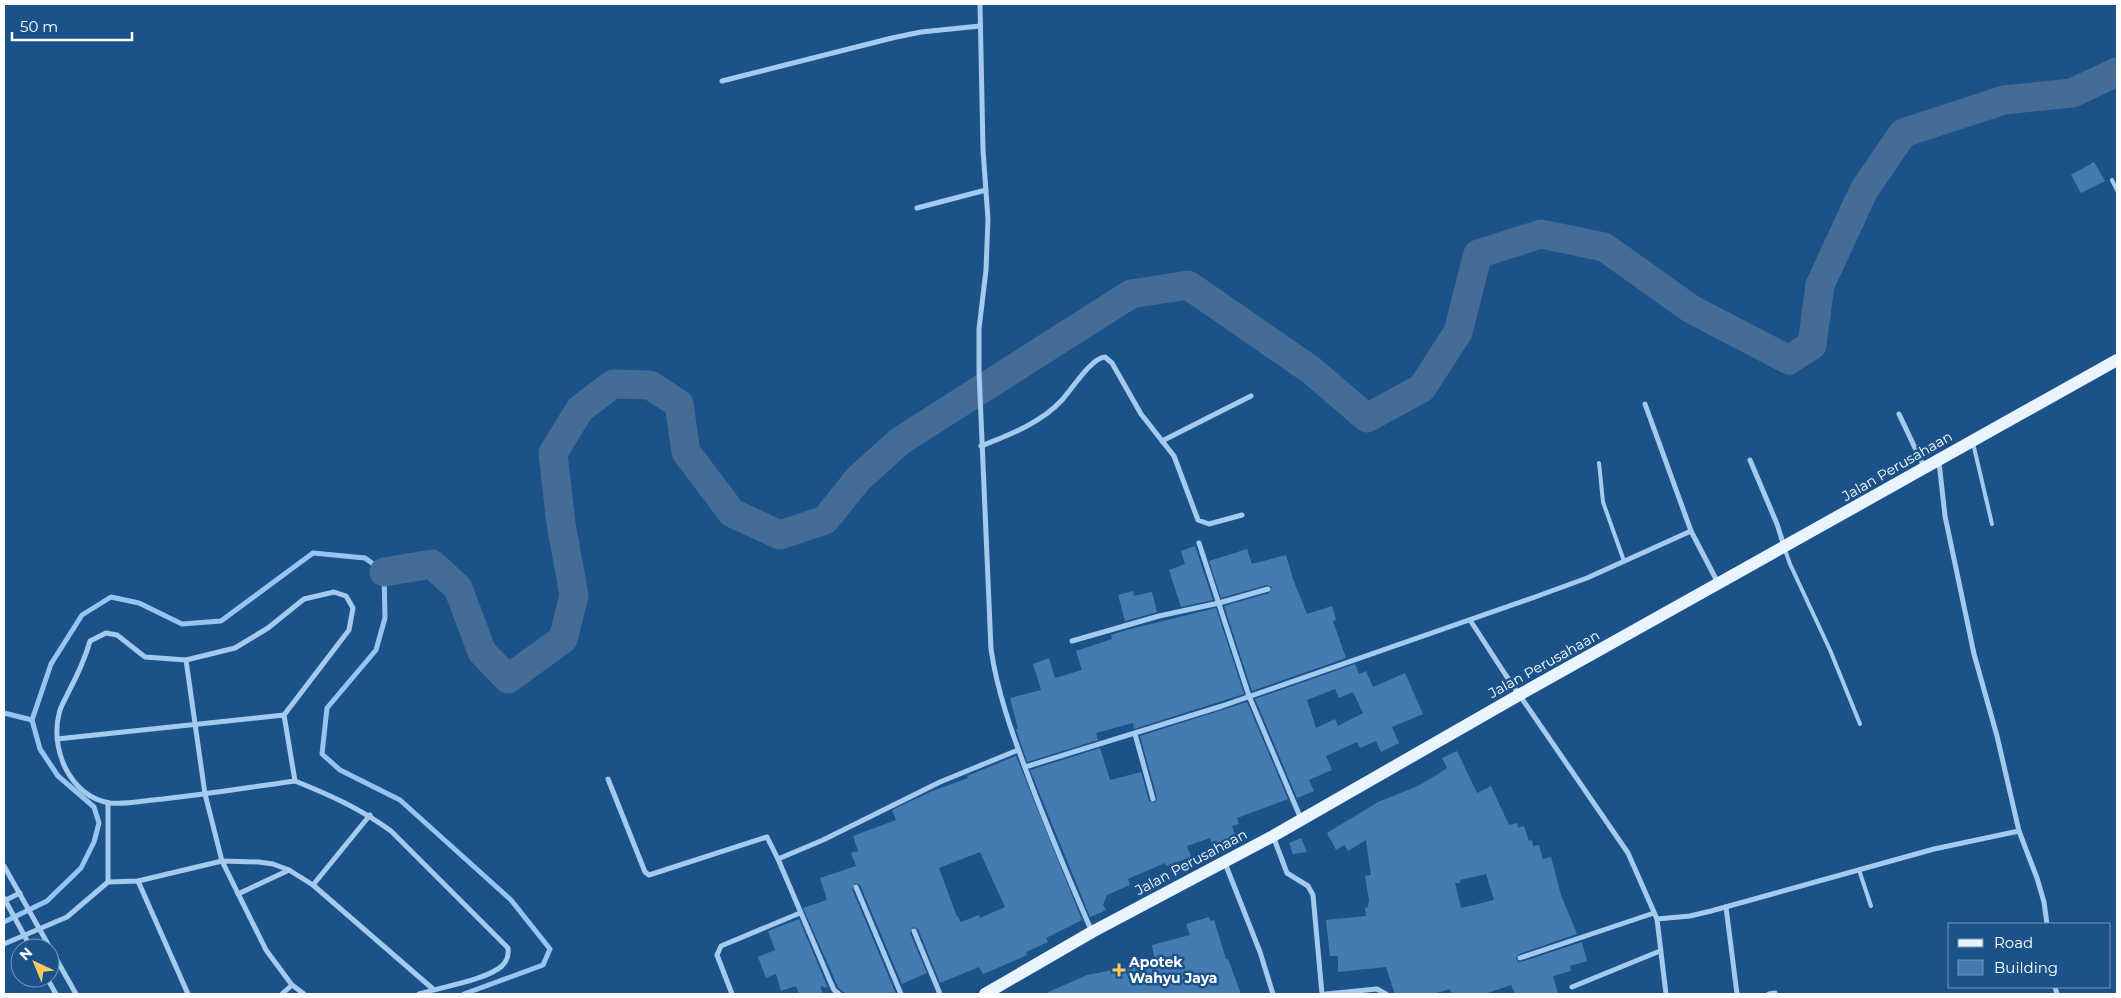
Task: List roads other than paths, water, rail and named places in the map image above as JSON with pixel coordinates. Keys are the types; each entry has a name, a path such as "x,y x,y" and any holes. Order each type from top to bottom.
{"main road":[{"name":"Jalan Perusahaan","path":"986,994 1092,932 1302,820 1519,695 2117,360"}],"street":[{"path":"980,4 988,219 986,270 979,330 980,426 986,497 992,649 1000,693 1018,750 1058,854 1092,932"},
{"path":"722,81 892,38 921,32 980,26"},
{"path":"917,208 986,190"},
{"path":"981,446 1042,417 1061,401 1096,359 1105,357 1112,363 1136,405 1177,461 1198,520 1209,524 1242,515"},
{"path":"1162,441 1251,396"},
{"path":"1645,404 1691,530 1718,584"},
{"path":"1899,414 1924,468"},
{"path":"1939,459 1945,516 1974,654 1997,736 2019,831 2037,878 2044,902 2047,923"},
{"path":"1750,460 1777,524 1784,548"},
{"path":"1025,768 1250,696 1535,597 1624,561 1691,530"},
{"path":"1199,542 1250,696 1302,820"},
{"path":"1072,641 1159,616 1219,603 1268,589"},
{"path":"295,781 284,715 349,630 353,608 346,596 334,592 304,599 268,628 235,648 186,660 145,657 117,635 106,633 90,640 86,657 59,713 57,739 60,758 72,778 90,795 108,803 205,794 295,781 329,794 370,815 391,831 508,948 509,953 505,963 497,970 477,978 420,994"},
{"path":"1470,620 1519,695 1628,852 1657,919 1666,994"},
{"path":"186,660 205,794 222,861 262,942 292,985 304,994"},
{"path":"57,739 284,715"},
{"path":"1134,734 1154,800"},
{"path":"778,859 823,840 924,790 1018,750"},
{"path":"608,779 645,872 649,875 766,837 778,859 834,990 839,994"},
{"path":"108,803 108,882"},
{"path":"313,885 370,815"},
{"path":"1657,919 1690,916 1934,849 2019,831"},
{"path":"1273,836 1287,873 1308,886 1313,896 1322,994"},
{"path":"4,944 23,934 70,915 108,882 138,880 222,861 259,862 273,864 289,870 313,885 434,989"},
{"path":"1224,862 1260,952 1273,994"},
{"path":"4,866 76,994"},
{"path":"238,894 289,870"},
{"path":"138,880 188,994"},
{"path":"856,887 901,994"},
{"path":"20,893 4,900 25,938"},
{"path":"1726,907 1737,994"},
{"path":"732,994 717,955 720,946 800,913"},
{"path":"1520,958 1654,913"},
{"path":"914,932 940,994"},
{"path":"1572,986 1660,951"},
{"path":"282,994 292,985"},
{"path":"1326,994 1377,989 1386,994"}],"lane":[{"path":"2112,180 2117,190"},
{"path":"1972,441 1992,524"},
{"path":"1599,463 1603,502 1624,561"},
{"path":"1784,548 1830,650 1860,724"},
{"path":"1859,870 1871,906"}],"waterway":[{"path":"384,572 432,564 458,588 482,652 508,679 563,639 574,595 561,524 553,453 580,409 613,384 650,385 679,404 686,452 732,513 780,535 825,520 858,479 900,441 1131,294 1188,285 1311,370 1367,418 1422,388 1458,332 1478,254 1541,234 1604,247 1691,309 1789,360 1812,345 1820,285 1864,190 1903,133 2004,100 2072,93 2117,72"},
{"path":"4,922 47,901 81,868 94,842 99,823 94,807 58,776 40,749 32,720 51,664 82,615 111,597 139,603 182,624 221,621 313,553 365,558 384,572 385,618 376,650 327,708 322,754 340,770 400,800 511,900 550,949 543,965 464,994"},
{"path":"4,713 32,720"}],"place":[{"name":"Apotek Wahyu Jaya","path":"1119,970"}]}
